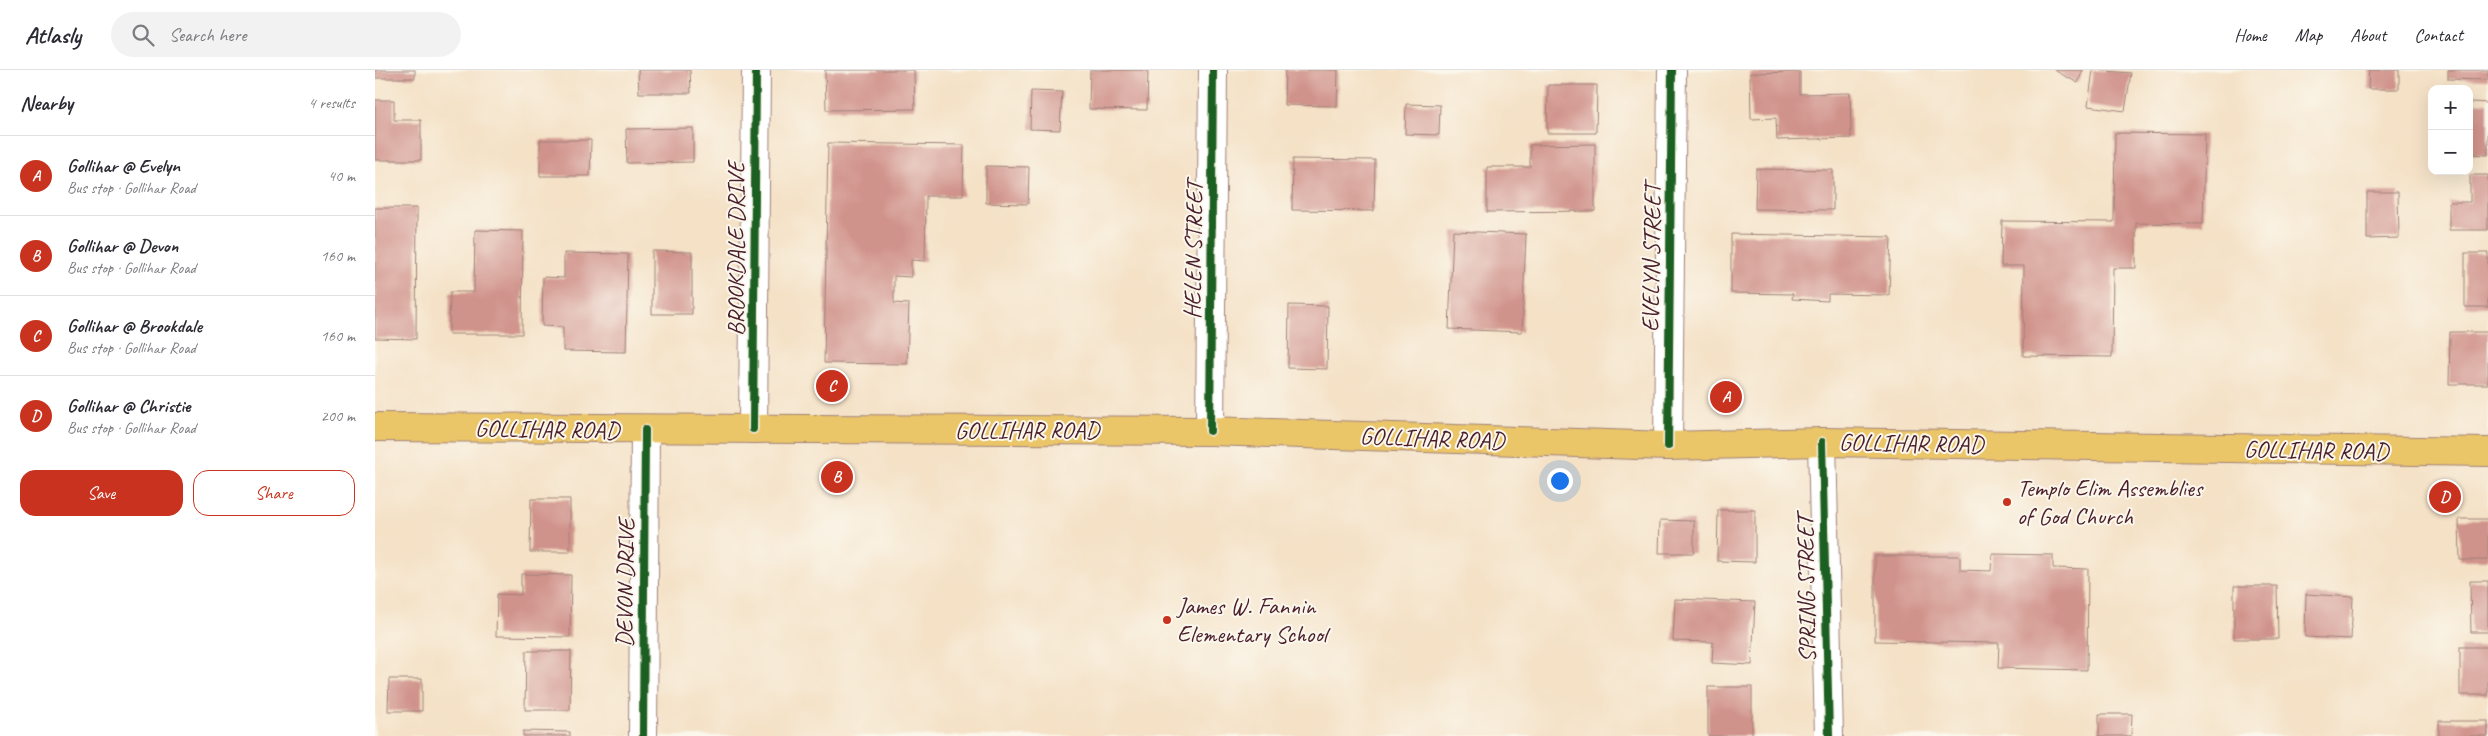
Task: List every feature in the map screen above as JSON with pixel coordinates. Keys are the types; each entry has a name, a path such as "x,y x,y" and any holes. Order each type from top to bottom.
{"main road":[{"name":"GOLLIHAR ROAD","path":"375,427 645,430 753,428 1210,431 1668,446 1822,442 2488,452"}],"street":[{"name":"BROOKDALE DRIVE","path":"753,428 756,70"},
{"name":"HELEN STREET","path":"1210,431 1213,70"},
{"name":"EVELYN STREET","path":"1668,446 1672,70"},
{"name":"DEVON DRIVE","path":"643,736 645,430"},
{"name":"SPRING STREET","path":"1822,442 1829,736"}],"building":[{"path":"375,70 415,70 415,78 375,78"},
{"path":"638,70 690,70 691,93 639,93"},
{"path":"825,70 914,70 915,109 826,110"},
{"path":"1090,70 1148,70 1147,110 1089,109"},
{"path":"1285,70 1338,70 1337,106 1284,105"},
{"path":"2054,70 2083,70 2078,83"},
{"path":"2093,70 2131,73 2125,111 2088,106"},
{"path":"2369,70 2399,70 2399,89 2368,89"},
{"path":"2448,70 2488,70 2488,80 2448,79"},
{"path":"1800,72 1800,94 1850,93 1851,138 1777,140 1776,118 1751,119 1750,73"},
{"path":"1548,85 1597,85 1596,133 1547,133"},
{"path":"1031,91 1062,92 1060,130 1030,129"},
{"path":"375,100 394,100 394,120 421,120 421,160 375,160"},
{"path":"2473,102 2488,103 2488,155 2473,154"},
{"path":"1406,104 1440,105 1439,135 1405,134"},
{"path":"693,128 693,162 627,163 626,129"},
{"path":"2115,133 2205,134 2203,224 2136,223 2136,268 2113,268 2112,357 2023,356 2024,266 2001,266 2002,221 2114,222"},
{"path":"540,140 591,140 590,176 540,176"},
{"path":"828,143 964,145 963,196 926,196 925,261 911,260 911,277 894,276 894,303 909,304 907,364 824,363"},
{"path":"1595,144 1595,211 1487,212 1487,167 1530,167 1530,145"},
{"path":"1293,159 1375,160 1374,211 1292,210"},
{"path":"986,166 1029,167 1028,204 986,203"},
{"path":"1756,169 1833,170 1833,210 1755,209"},
{"path":"2470,175 2488,175 2488,230 2449,230 2449,202 2470,202"},
{"path":"2367,192 2398,192 2399,238 2367,239"},
{"path":"375,208 417,208 416,339 375,338"},
{"path":"475,230 523,231 522,334 449,334 450,292 474,292"},
{"path":"1453,231 1526,234 1522,332 1449,329"},
{"path":"1731,234 1891,237 1889,295 1828,294 1828,301 1792,299 1793,294 1731,293"},
{"path":"652,251 692,252 692,314 652,314"},
{"path":"564,253 628,254 626,352 563,351 563,327 542,326 543,277 564,278"},
{"path":"2465,253 2488,253 2488,307 2465,307"},
{"path":"1289,305 1328,306 1327,369 1288,368"},
{"path":"2450,332 2488,332 2488,384 2449,384"},
{"path":"531,499 570,499 570,552 530,552"},
{"path":"1718,510 1755,510 1755,562 1717,561"},
{"path":"2459,519 2488,519 2488,560 2460,560"},
{"path":"1660,520 1694,521 1694,553 1659,553"},
{"path":"1992,554 2053,555 2053,568 2088,569 2087,670 1998,668 1999,643 1875,641 1875,556 1960,556 1960,570 1991,571"},
{"path":"521,574 571,575 570,637 496,636 497,594 521,595"},
{"path":"2470,581 2488,581 2488,632 2471,632"},
{"path":"2234,586 2277,586 2278,639 2234,639"},
{"path":"2306,594 2353,597 2351,639 2305,637"},
{"path":"1675,599 1755,602 1752,665 1712,663 1713,642 1673,641"},
{"path":"2460,647 2488,647 2488,695 2460,695"},
{"path":"526,651 571,651 570,710 525,710"},
{"path":"389,679 422,679 422,711 388,711"},
{"path":"1708,687 1752,687 1752,736 1708,736"},
{"path":"2099,714 2132,714 2131,736 2099,736"},
{"path":"2439,721 2488,721 2488,736 2439,736"},
{"path":"523,731 570,732 570,736 523,736"}],"cycle path":[{"path":"753,429 756,70"},
{"path":"1210,431 1213,70"},
{"path":"1668,446 1672,70"},
{"path":"643,736 645,430"},
{"path":"1822,442 1829,736"}],"place":[{"name":"Gollihar @ Brookdale","path":"832,386"},
{"name":"Gollihar @ Evelyn","path":"1726,397"},
{"name":"Gollihar @ Devon","path":"837,477"},
{"name":"Gollihar @ Christie","path":"2445,497"},
{"name":"Templo Elim Assemblies of God Church","path":"2007,502"},
{"name":"James W. Fannin Elementary School","path":"1167,620"}]}
